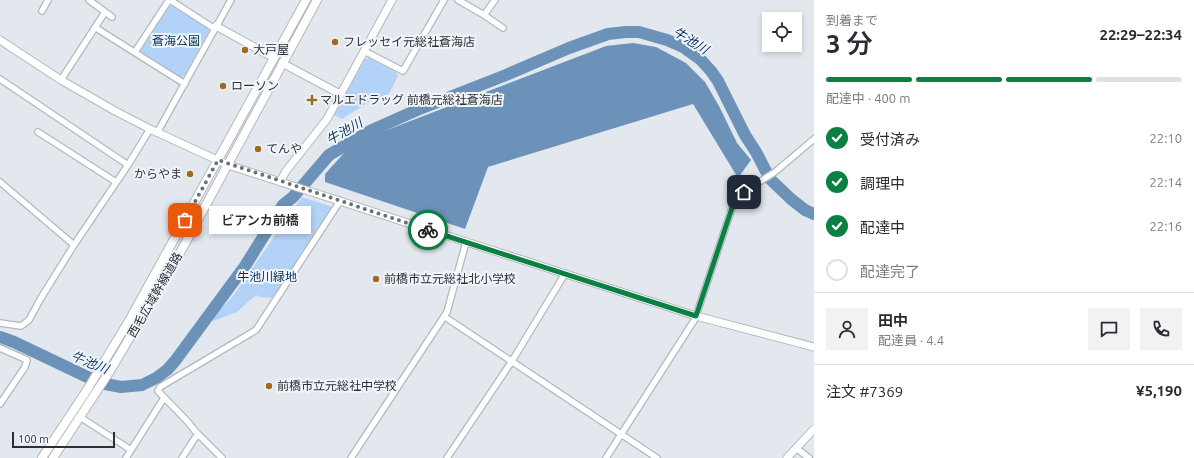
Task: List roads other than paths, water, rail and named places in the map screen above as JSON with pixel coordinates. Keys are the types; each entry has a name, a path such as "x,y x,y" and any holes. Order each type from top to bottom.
{"main road":[{"name":"西毛広域幹線道路","path":"42,458 87,390 130,319 306,0"},
{"name":"西毛広域幹線道路","path":"53,458 110,371 181,251 317,0"}],"street":[{"path":"42,11 48,0"},
{"path":"89,0 112,16"},
{"path":"135,52 169,0 216,28 274,58"},
{"path":"157,132 231,0"},
{"path":"280,182 286,171 323,125 392,0"},
{"path":"364,51 403,71 444,0"},
{"path":"458,0 503,28"},
{"path":"484,15 495,0"},
{"path":"61,80 105,12"},
{"path":"96,28 185,84"},
{"path":"0,40 61,80 115,111 150,129 228,164 696,316 814,347"},
{"path":"282,63 340,94"},
{"path":"0,79 128,165"},
{"path":"0,323 21,326 29,320 74,245 128,165 150,129"},
{"path":"38,132 116,182"},
{"path":"606,458 696,316 736,198 750,187 772,174 814,139"},
{"path":"0,182 74,245"},
{"path":"222,458 158,391 160,387 256,330 340,201"},
{"path":"351,458 445,317 466,242"},
{"path":"447,458 512,360 564,273"},
{"path":"445,317 512,360 513,363 657,458"},
{"path":"0,348 27,360 0,404"},
{"path":"126,458 164,398"},
{"path":"80,417 131,450"},
{"path":"787,458 814,429"},
{"path":"182,458 195,438 199,435"},
{"path":"796,448 809,458"}],"waterway":[{"name":"牛池川","path":"0,337 14,342 100,383 121,387 142,385 156,378 167,370 175,361 245,266 283,205 293,197 329,155 370,131 417,110 506,75 569,48 608,34 639,32 667,40 683,47 701,60 718,81 745,135 770,179 791,199 805,210 814,214"}],"place":[{"name":"フレッセイ元総社蒼海店","path":"335,42"},
{"name":"大戸屋","path":"245,50"},
{"name":"ローソン","path":"223,86"},
{"name":"マルエドラッグ 前橋元総社蒼海店","path":"312,100"},
{"name":"てんや","path":"258,149"},
{"name":"からやま","path":"190,174"},
{"name":"ビアンカ前橋","path":"185,220"},
{"name":"前橋市立元総社北小学校","path":"376,279"},
{"name":"前橋市立元総社中学校","path":"269,386"}],"park label":[{"name":"蒼海公園","path":"176,41"},
{"name":"牛池川緑地","path":"267,277"}]}
